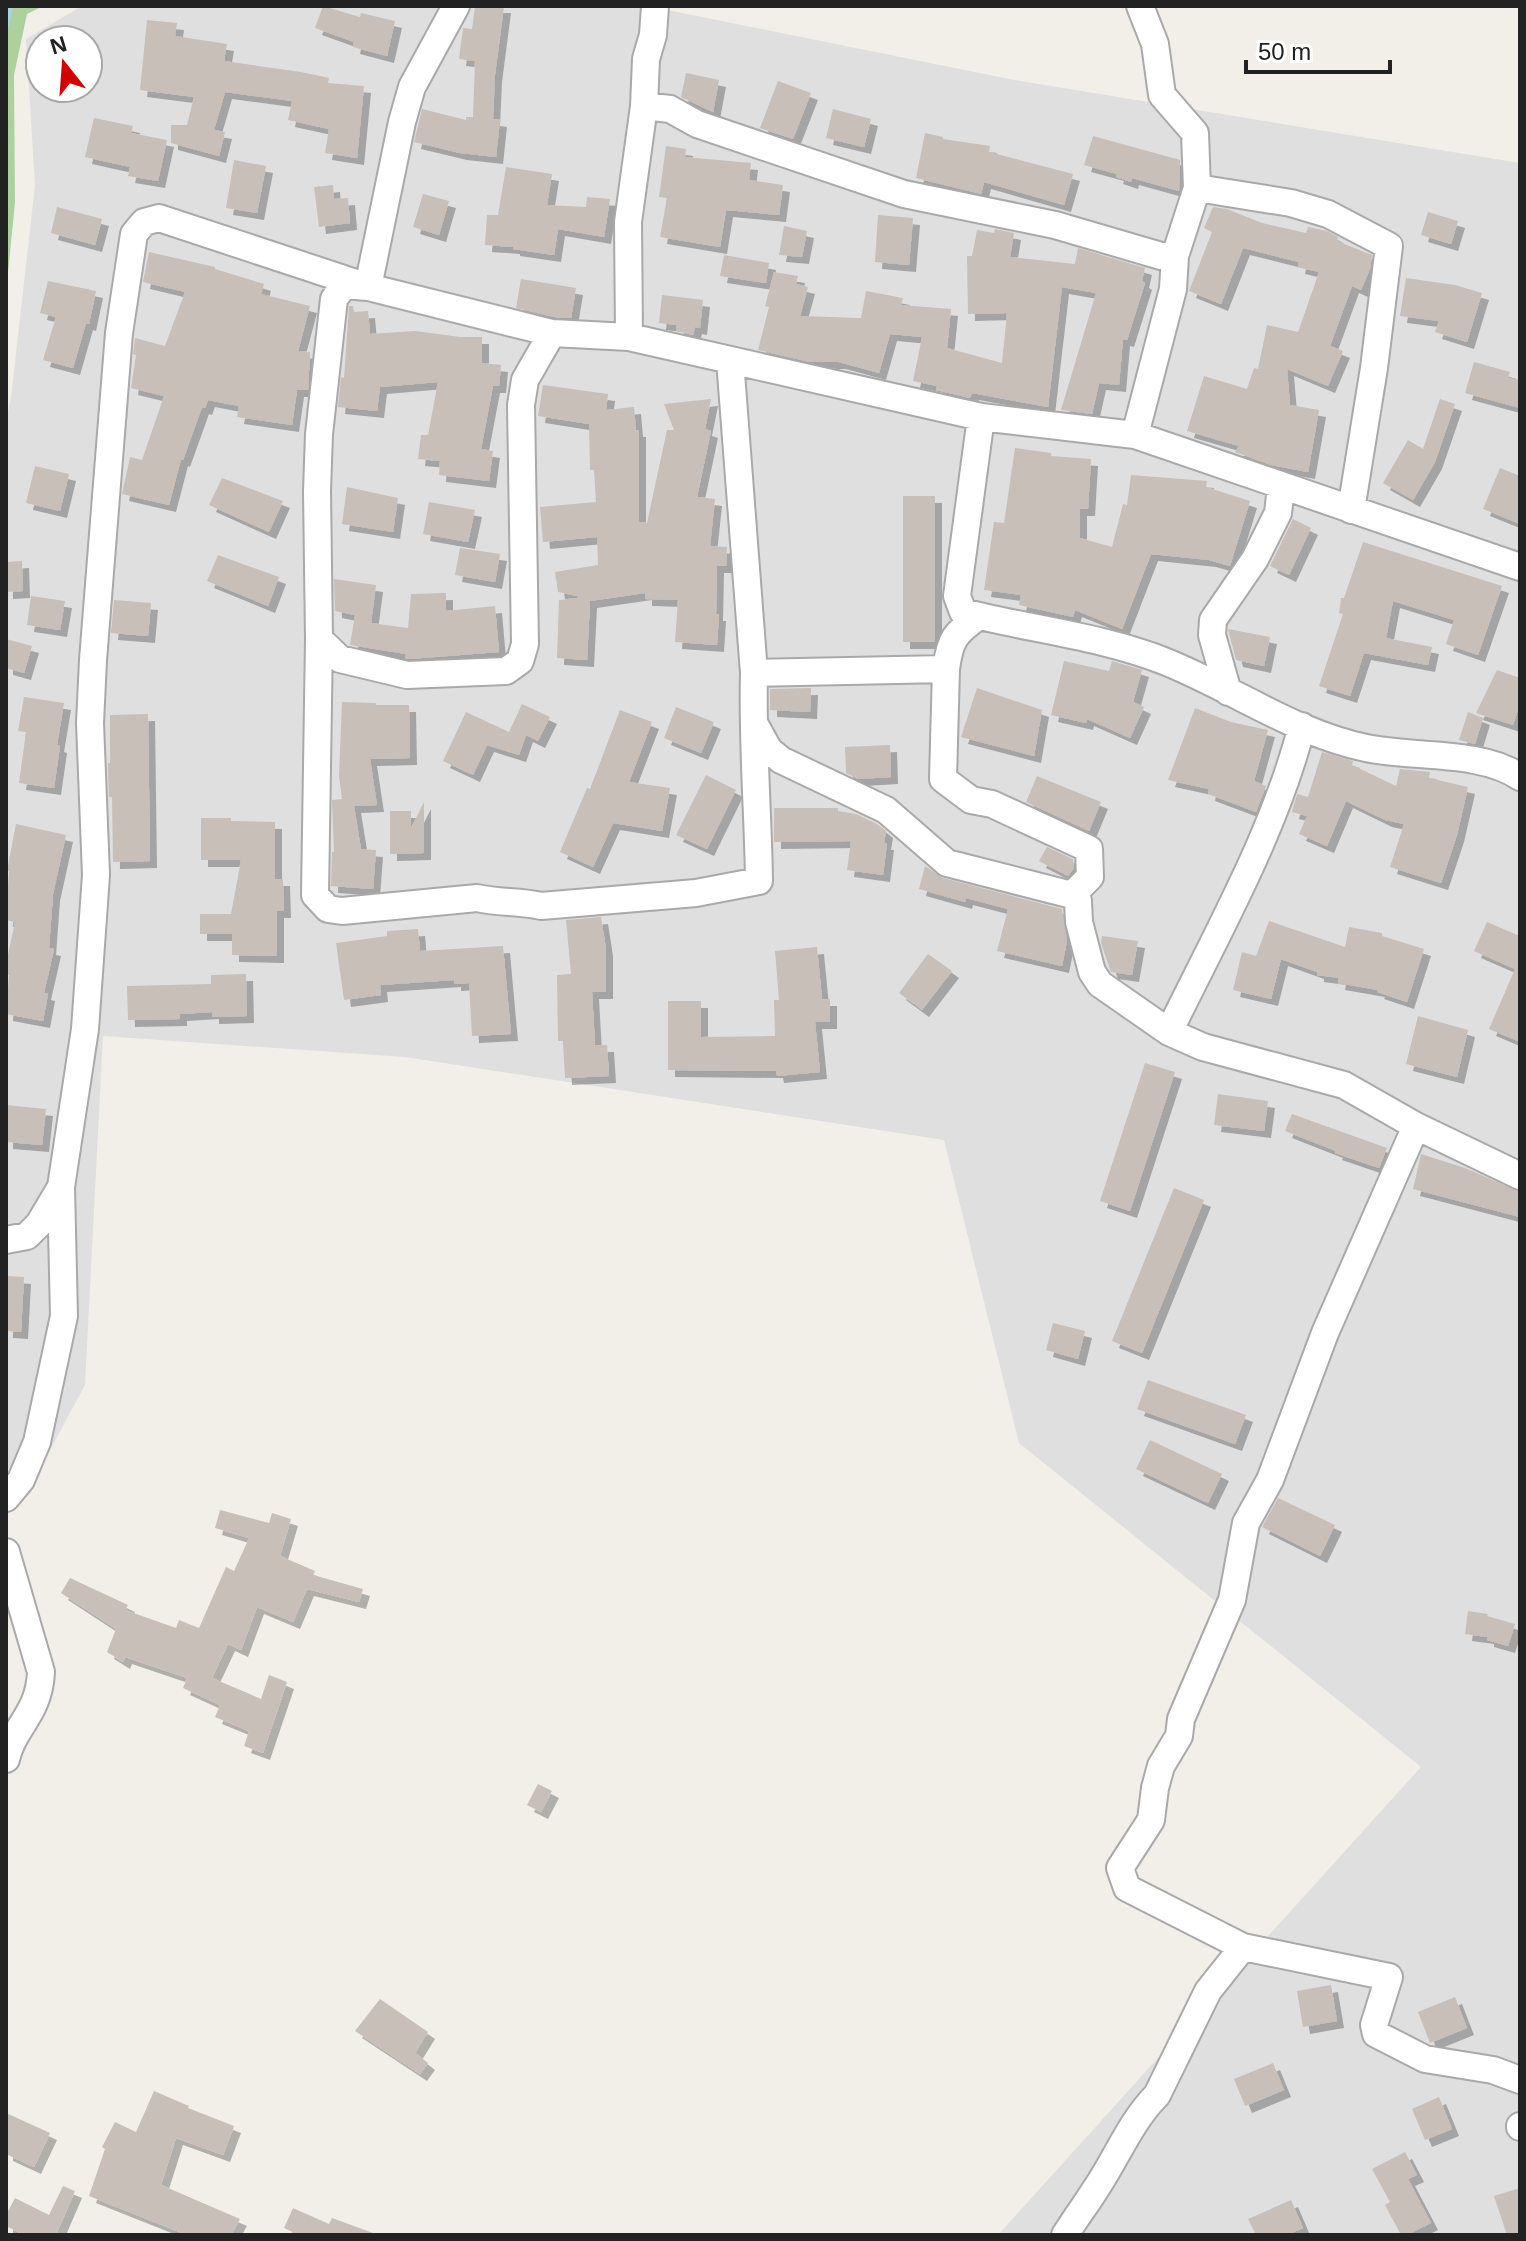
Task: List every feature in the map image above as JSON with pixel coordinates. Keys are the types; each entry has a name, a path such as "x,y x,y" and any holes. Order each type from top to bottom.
{"street":[{"path":"368,287 412,87 456,6"},
{"path":"629,337 628,222 655,6"},
{"path":"1135,435 1173,289 1175,256 1197,188 1195,133 1162,95 1155,44 1140,6"},
{"path":"644,106 670,109 697,124 904,194 1055,225 1161,256 1175,256"},
{"path":"1197,188 1291,203 1316,211 1389,246 1374,368 1351,510"},
{"path":"6,1498 21,1480 37,1442 64,1316 61,1187 87,998 96,875 90,723 93,660 119,333 134,234 144,222 159,218 368,287 552,333 629,337 981,417 1135,435 1520,567"},
{"path":"368,287 344,285 334,299 319,434 315,895 328,909 342,911 477,898 541,906 696,893 759,881 754,673 730,360"},
{"path":"319,639 340,659 407,675 506,671 520,661 525,644 521,405 525,380 552,333"},
{"path":"981,417 957,596 963,612 1128,649 1165,662 1302,726 1365,748 1486,761 1508,768 1520,777"},
{"path":"1228,692 1212,635 1213,620 1255,559 1278,513 1281,487"},
{"path":"979,616 956,632 949,650 943,779 971,800 992,804 1089,849 1090,877 1072,895"},
{"path":"316,675 340,659"},
{"path":"754,673 946,669"},
{"path":"753,720 769,750 781,760 886,810 947,863 1072,895 1078,901 1079,922 1092,972 1100,984 1169,1032 1203,1047 1344,1085 1416,1126 1520,1176"},
{"path":"1169,1032 1269,823 1292,764 1302,726"},
{"path":"1416,1126 1325,1333 1270,1480 1246,1523 1232,1600 1181,1719 1179,1736 1161,1766 1151,1820 1120,1868 1127,1888 1243,1947 1389,1977 1374,2025 1376,2034 1425,2059 1493,2070 1520,2080"},
{"path":"6,1240 27,1236 39,1224 61,1187"},
{"path":"6,1552 41,1672 40,1691 35,1705 6,1759"},
{"path":"1065,2235 1098,2187 1127,2135 1157,2095 1208,1991 1243,1947"}],"shaded area":[{"path":"82,6 648,6 1009,79 1520,163 1520,2235 998,2235 1421,1767 1019,1443 944,1140 405,1057 103,1036 85,1385 37,1474 6,1468 6,420 35,185 30,104 104,104 104,24 51,24"}],"green space":[{"path":"6,6 43,6 27,14 14,75 15,202 6,294"}],"building":[{"path":"323,6 360,17 361,13 395,21 387,56 353,47 354,42 315,28"},
{"path":"475,6 504,6 495,75 493,119 500,120 496,157 460,153 414,142 422,109 466,120 466,117 473,117 475,61 459,59 463,28 472,29"},
{"path":"147,20 177,23 175,36 227,44 224,61 301,72 329,78 328,83 364,86 357,158 325,153 329,129 288,120 292,101 225,92 214,130 225,132 219,156 171,143 171,125 187,125 194,97 140,90"},
{"path":"686,73 719,80 713,112 681,97"},
{"path":"778,81 811,93 793,139 760,128"},
{"path":"833,109 871,119 864,147 826,138"},
{"path":"94,118 133,126 131,133 167,140 158,181 128,176 130,167 85,157"},
{"path":"925,133 990,146 989,152 1073,174 1064,205 984,182 981,194 916,178"},
{"path":"1093,136 1180,160 1179,191 1132,178 1131,182 1116,177 1117,174 1084,165"},
{"path":"666,146 686,149 685,157 751,163 749,180 783,185 779,215 726,210 720,247 660,237 667,198 659,197"},
{"path":"234,160 266,166 257,213 226,208"},
{"path":"506,167 552,174 547,205 586,207 587,197 610,199 604,237 558,229 554,255 485,245 487,215 498,215"},
{"path":"333,185 334,199 348,198 350,223 319,227 314,187"},
{"path":"423,194 449,201 439,235 413,227"},
{"path":"57,207 102,219 95,245 51,233"},
{"path":"1213,207 1306,233 1308,227 1327,231 1338,237 1337,241 1372,255 1361,290 1352,286 1330,346 1343,351 1328,386 1287,369 1290,405 1319,410 1308,472 1271,465 1235,452 1239,446 1187,431 1204,376 1247,389 1254,368 1258,369 1267,325 1298,332 1319,272 1298,267 1299,262 1243,248 1221,304 1189,291 1212,232 1204,228"},
{"path":"1428,212 1458,221 1451,244 1421,235"},
{"path":"878,215 913,218 909,265 875,262"},
{"path":"784,226 807,231 802,257 779,255"},
{"path":"995,229 1014,233 1010,257 1075,264 1078,248 1145,268 1142,281 1145,283 1127,340 1123,339 1119,385 1099,383 1092,414 1061,410 1096,293 1062,287 1048,407 972,393 970,398 913,381 922,337 890,334 879,373 839,362 810,362 758,350 774,272 798,276 796,284 808,287 800,316 861,318 866,291 903,298 901,305 951,309 947,348 1002,363 1007,313 968,314 967,256 972,256 977,230 994,233"},
{"path":"149,252 215,267 264,284 261,294 310,306 298,351 310,352 308,390 297,390 292,425 237,417 239,406 208,400 205,408 202,407 181,459 169,505 122,494 130,457 142,460 164,396 131,388 135,338 165,346 185,292 143,282"},
{"path":"724,255 769,263 766,283 720,276"},
{"path":"1406,278 1455,285 1482,293 1467,342 1435,332 1439,321 1400,316"},
{"path":"521,279 576,288 571,318 516,308"},
{"path":"48,281 96,291 89,324 86,323 73,368 43,360 56,317 40,313"},
{"path":"662,295 703,300 700,328 695,327 693,335 676,331 677,325 659,323"},
{"path":"349,306 353,306 354,312 368,311 370,334 415,331 482,337 482,363 501,365 499,386 493,386 481,449 493,451 489,481 439,475 440,461 418,459 421,435 428,435 438,382 380,387 377,411 338,407 341,377 344,378"},
{"path":"1474,362 1510,372 1508,378 1520,380 1520,408 1465,393"},
{"path":"543,385 608,394 606,410 634,407 636,430 639,430 639,522 647,523 667,430 674,430 664,404 711,399 705,429 711,431 697,497 715,499 710,546 727,547 726,566 717,566 717,645 675,642 678,600 645,599 645,593 590,601 587,660 557,658 559,600 577,596 558,592 555,572 598,565 597,537 543,542 540,507 596,502 594,470 590,470 589,424 538,416"},
{"path":"1440,399 1455,404 1435,462 1413,500 1383,483 1408,440 1423,449"},
{"path":"1015,448 1051,453 1051,456 1091,459 1088,509 1080,509 1080,538 1112,547 1123,504 1127,505 1131,475 1207,481 1206,487 1250,501 1230,566 1209,560 1151,554 1122,629 1075,610 1073,617 1019,605 1021,595 984,590 994,522 1004,523"},
{"path":"35,466 69,474 60,511 26,503"},
{"path":"1500,468 1520,476 1520,524 1483,509"},
{"path":"222,478 283,501 269,532 209,505"},
{"path":"347,487 398,498 393,532 342,524"},
{"path":"903,496 935,496 935,642 903,642"},
{"path":"429,502 475,510 468,542 423,534"},
{"path":"1293,519 1311,528 1289,575 1270,566"},
{"path":"1363,542 1502,586 1478,655 1446,644 1454,620 1393,601 1386,638 1432,647 1428,665 1364,653 1350,696 1319,686 1343,614 1339,613 1341,598 1344,598"},
{"path":"460,548 500,554 495,582 455,575"},
{"path":"218,555 279,577 268,606 207,581"},
{"path":"22,561 23,591 6,592 6,562"},
{"path":"334,579 376,585 371,623 408,628 411,594 446,593 446,611 495,606 499,652 409,659 405,658 406,654 350,645 355,615 335,611"},
{"path":"31,596 65,601 60,630 27,625"},
{"path":"114,600 151,603 148,636 111,633"},
{"path":"1228,629 1270,637 1264,666 1236,660"},
{"path":"6,639 32,646 24,673 6,668"},
{"path":"1064,661 1109,671 1112,661 1142,670 1133,702 1144,707 1130,738 1087,719 1086,723 1051,715"},
{"path":"1497,670 1520,678 1520,703 1513,725 1476,713"},
{"path":"811,688 810,712 770,710 770,689"},
{"path":"977,688 1042,710 1034,756 961,737"},
{"path":"24,697 64,703 54,788 19,783 26,732 18,731"},
{"path":"342,702 409,705 410,758 370,759 377,805 354,806 361,849 376,850 373,889 331,886 334,852 332,800 342,799 339,776"},
{"path":"522,704 550,717 538,741 526,735 519,755 487,745 473,775 443,761 466,712 509,732"},
{"path":"676,707 714,722 701,753 664,738"},
{"path":"1195,708 1231,722 1268,730 1254,781 1266,786 1256,812 1208,794 1209,789 1168,780"},
{"path":"620,710 652,722 629,782 670,788 662,831 613,823 593,867 560,852 587,788 590,789"},
{"path":"1468,712 1483,718 1475,744 1459,740"},
{"path":"148,714 150,861 113,862 112,797 109,797 108,772 110,715"},
{"path":"890,745 891,777 858,779 846,773 845,747"},
{"path":"1322,752 1353,761 1352,765 1396,786 1400,769 1430,772 1429,778 1468,787 1457,835 1441,883 1390,867 1404,824 1385,820 1346,801 1327,846 1299,834 1307,816 1292,812 1297,794 1308,797"},
{"path":"706,775 736,790 707,849 676,835"},
{"path":"1037,776 1101,802 1089,831 1026,802"},
{"path":"424,802 424,853 390,854 390,811 411,811 411,828"},
{"path":"774,808 838,808 838,811 856,814 877,824 886,831 883,875 847,870 851,841 774,842"},
{"path":"201,818 275,822 275,879 283,879 284,911 277,911 277,956 232,955 232,934 200,934 200,914 231,914 241,860 201,860"},
{"path":"16,824 66,835 53,894 49,948 54,949 44,993 48,994 43,1021 6,1014 9,975 6,974 6,964 15,922 6,920 7,871"},
{"path":"1047,847 1073,859 1074,868 1068,876 1039,861"},
{"path":"925,866 943,878 1062,909 1067,941 1062,966 997,951 1008,909 966,898 965,902 919,889"},
{"path":"601,917 606,949 606,992 592,992 595,1045 607,1045 609,1076 565,1078 563,1041 558,1041 557,975 571,974 566,920"},
{"path":"1269,921 1345,947 1349,927 1382,933 1382,936 1424,949 1407,1002 1378,990 1338,983 1339,978 1317,975 1317,972 1281,959 1271,999 1233,990 1242,952 1256,956"},
{"path":"1487,922 1520,936 1520,1042 1489,1029 1515,969 1474,951"},
{"path":"418,929 420,951 503,946 511,1034 472,1036 469,983 454,984 454,980 380,985 381,995 344,1000 336,943 387,936 387,931"},
{"path":"1102,936 1138,941 1132,975 1111,972 1101,943"},
{"path":"817,947 822,999 830,999 830,1022 815,1022 820,1072 777,1076 776,1071 668,1070 668,1001 701,1001 701,1037 775,1036 774,1000 779,1000 775,951"},
{"path":"928,954 952,971 922,1010 899,993"},
{"path":"246,974 247,1016 212,1017 212,1012 180,1014 180,1019 128,1020 127,986 211,984 211,975"},
{"path":"1418,1016 1468,1030 1457,1077 1406,1064"},
{"path":"1145,1063 1175,1072 1130,1211 1100,1201"},
{"path":"1218,1094 1268,1101 1264,1131 1214,1125"},
{"path":"6,1105 46,1109 42,1145 6,1142"},
{"path":"1292,1114 1387,1148 1379,1168 1285,1131"},
{"path":"1421,1154 1465,1168 1520,1192 1520,1217 1413,1189"},
{"path":"1174,1188 1204,1200 1142,1353 1112,1341"},
{"path":"6,1276 24,1277 21,1332 6,1331"},
{"path":"1053,1323 1085,1331 1078,1359 1046,1350"},
{"path":"1148,1380 1246,1415 1235,1444 1137,1409"},
{"path":"1150,1440 1222,1474 1208,1503 1136,1469"},
{"path":"1278,1498 1335,1525 1320,1556 1262,1527"},
{"path":"220,1510 269,1523 272,1513 291,1519 280,1556 315,1571 313,1575 363,1589 359,1602 307,1589 293,1622 257,1607 241,1650 228,1644 212,1678 261,1699 269,1675 287,1682 263,1753 244,1746 249,1731 215,1717 220,1705 183,1688 187,1678 125,1657 123,1662 107,1652 116,1629 61,1593 70,1578 128,1605 125,1610 176,1628 179,1620 199,1628 226,1567 234,1571 249,1538 215,1528"},
{"path":"1468,1611 1488,1614 1515,1624 1508,1646 1487,1640 1487,1637 1465,1634"},
{"path":"538,1784 552,1791 541,1812 527,1805"},
{"path":"1331,1985 1337,2021 1303,2027 1297,1991"},
{"path":"1455,1997 1467,2028 1430,2043 1418,2012"},
{"path":"380,1999 428,2032 415,2053 428,2063 420,2074 355,2031"},
{"path":"1273,2063 1284,2090 1245,2106 1234,2079"},
{"path":"154,2091 234,2126 223,2155 176,2138 161,2185 240,2219 231,2235 187,2235 89,2196 105,2149 102,2147 115,2122 136,2132"},
{"path":"1439,2097 1452,2129 1425,2140 1412,2109"},
{"path":"6,2113 50,2133 34,2167 6,2154"},
{"path":"1405,2152 1417,2175 1408,2179 1431,2223 1401,2235 1385,2205 1390,2202 1372,2169"},
{"path":"63,2186 75,2191 56,2235 24,2235 6,2226 6,2215 15,2198 49,2215"},
{"path":"1520,2188 1520,2235 1507,2235 1494,2196"},
{"path":"1291,2200 1303,2228 1287,2235 1256,2235 1248,2219"},
{"path":"293,2208 329,2224 332,2218 373,2235 299,2235 284,2228"}],"waterway":[{"path":"6,25 10,6"}]}
